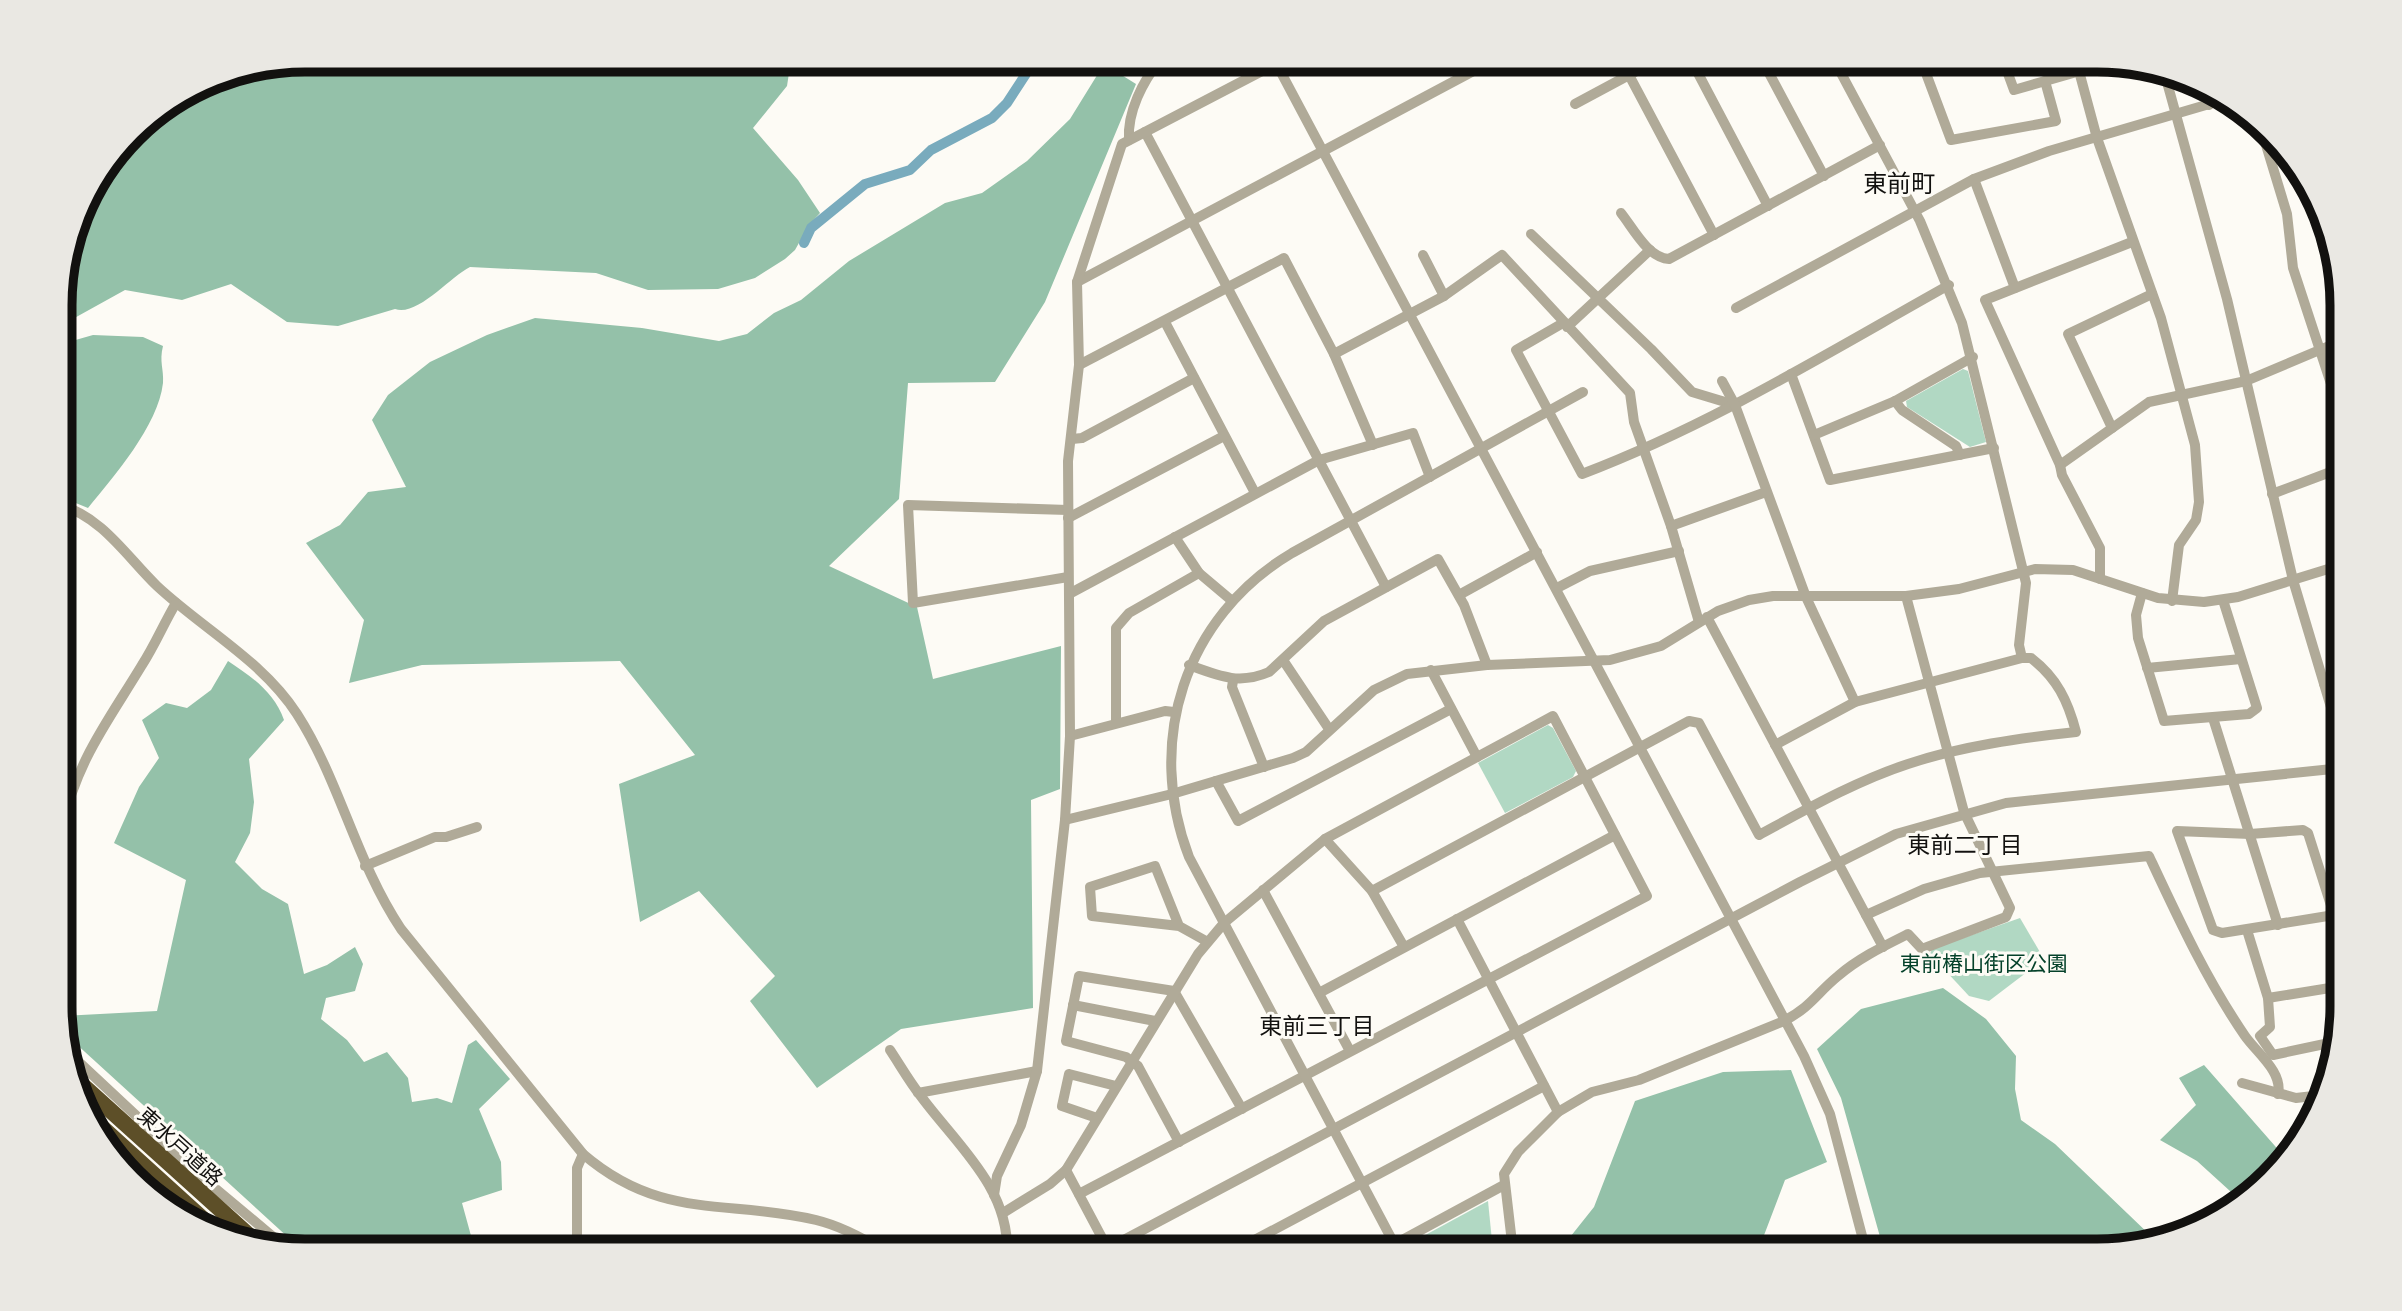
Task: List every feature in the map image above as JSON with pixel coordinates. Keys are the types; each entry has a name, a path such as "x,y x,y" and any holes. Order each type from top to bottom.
{"highway":[{"name":"東水戸道路","path":"89,1091 244,1231"},
{"name":"東水戸道路","path":"112,1136 193,1210"}],"street":[{"path":"1129,140 1128,127 1138,96 1153,72"},
{"path":"994,1195 998,1176 1021,1125 1037,1071 1065,820 1070,736 1068,461 1079,365 1077,282 1122,144 1258,72"},
{"path":"1284,72 1323,151 1732,918 1784,1021 1830,1114 1863,1239"},
{"path":"1077,282 1471,72"},
{"path":"1575,104 1635,72"},
{"path":"1697,72 1768,206"},
{"path":"1768,72 1824,176"},
{"path":"1840,72 1913,209 1949,285 1973,357 2026,583 2019,645 2022,658"},
{"path":"1926,72 1951,140 2056,121 2045,81"},
{"path":"2007,72 2014,90 2045,81 2064,72"},
{"path":"2080,72 2097,138 2152,294 2196,445 2199,502 2196,520 2179,545 2172,601"},
{"path":"1629,75 1714,234"},
{"path":"2167,83 2213,245 2293,580 2330,704"},
{"path":"2209,100 2209,105"},
{"path":"1736,308 1913,209 1974,179 2036,155 2214,103"},
{"path":"1145,132 1387,587"},
{"path":"2266,144 2287,214 2293,268 2330,386"},
{"path":"1621,213 1650,250 1660,258 1669,259 1880,145"},
{"path":"1974,179 2015,288"},
{"path":"1531,234 1692,393 1735,405"},
{"path":"2100,579 2100,548 2062,475 2060,465 1984,300 2132,242"},
{"path":"1650,250 1598,299 1565,325 1516,350 1582,474 1735,405 1949,285"},
{"path":"1423,255 1444,296"},
{"path":"1335,354 1444,296 1502,256 1630,393 1634,422 1642,449 1703,620 1809,807 1882,947"},
{"path":"1079,365 1284,258 1335,354 1373,445"},
{"path":"2112,428 2068,334 2152,294"},
{"path":"1165,322 1255,494"},
{"path":"2060,465 2149,402 2246,381 2330,345"},
{"path":"1814,435 1895,401 1973,357"},
{"path":"1791,374 1830,480 1994,448"},
{"path":"1072,439 1082,438 1194,378"},
{"path":"1723,380 1735,405 1806,597 1855,702"},
{"path":"1391,1239 1189,857 1181,837 1172,794 1170,763 1174,712 1189,665 1203,638 1231,600 1279,561 1583,392"},
{"path":"1895,401 1902,410 1956,446 1960,455"},
{"path":"1069,594 1320,460 1413,433 1430,477"},
{"path":"1069,577 913,603 908,505 1068,514 1224,436"},
{"path":"2272,494 2330,472"},
{"path":"1671,526 1766,492"},
{"path":"72,510 109,535 176,603 254,665 286,698 314,746 365,866 401,929 583,1154 611,1176 654,1197 817,1220 863,1239"},
{"path":"1175,537 1199,573 1231,600"},
{"path":"1557,588 1590,571 1679,551"},
{"path":"1459,595 1537,552"},
{"path":"1189,665 1233,681 1259,676 1283,660 1324,621 1438,559 1459,595 1487,665"},
{"path":"1065,820 1172,794 1306,752 1374,690 1407,674 1487,665 1596,662 1653,649 1703,620 1749,600 1773,596 1906,596 1959,589 2035,569 2073,570 2172,601 2223,600 2330,568"},
{"path":"1116,723 1116,628 1129,613 1199,573"},
{"path":"2141,593 2136,615 2138,638 2164,721 2249,714 2257,708 2223,600"},
{"path":"1512,1239 1504,1174 1518,1153 1558,1112 1592,1092 1639,1080 1784,1021 1807,1009 1836,977 1882,947 1908,934 1922,949 2006,917 2010,908 1964,812 1906,596"},
{"path":"72,787 85,758 142,666 176,603"},
{"path":"1372,891 1695,721 1699,723 1759,835 1809,807 1884,773 1989,743 2076,732 2070,708 2056,681 2031,658 2022,658 1855,702 1775,745"},
{"path":"2147,668 2241,659"},
{"path":"1283,660 1329,729"},
{"path":"1431,670 1477,757"},
{"path":"1233,681 1232,687 1264,767"},
{"path":"2324,684 2330,682"},
{"path":"1216,781 1238,821 1451,709"},
{"path":"1070,736 1165,711 1174,712"},
{"path":"1003,1213 1051,1184 1066,1170 1174,990 1206,941 1224,923 1325,839 1553,716 1647,896 1079,1194"},
{"path":"2213,718 2278,925"},
{"path":"1128,1239 1838,862 1896,834 1964,812 2032,798 2330,769"},
{"path":"365,866 435,837 446,838 477,827"},
{"path":"2330,902 2308,833 2177,831 2213,930 2222,933 2247,930 2330,916"},
{"path":"1319,993 1615,835"},
{"path":"1325,839 1372,891 1404,947"},
{"path":"1866,915 1924,889 1990,871 2149,856 2210,982 2246,1037 2277,1077 2278,1094"},
{"path":"1179,926 1155,866 1090,887 1091,916 1179,926 1206,941"},
{"path":"1263,890 1350,1051"},
{"path":"1457,919 1558,1112"},
{"path":"2247,930 2268,998 2270,1027 2260,1035 2273,1055 2327,1043"},
{"path":"1174,990 1079,976 1066,1041 1131,1061 1138,1066 1179,1142"},
{"path":"2268,998 2330,987"},
{"path":"1174,990 1242,1109"},
{"path":"1073,1005 1156,1021"},
{"path":"890,1050 918,1093 986,1179 1003,1213 1006,1239"},
{"path":"79,1063 204,1179 271,1236"},
{"path":"918,1093 1037,1071"},
{"path":"1097,1118 1062,1106 1069,1074 1116,1086"},
{"path":"2242,1083 2297,1098 2311,1096"},
{"path":"1257,1239 1545,1086"},
{"path":"577,1239 577,1168 583,1154"},
{"path":"1066,1170 1102,1239"},
{"path":"1411,1239 1504,1185"}],"green space":[{"path":"789,72 787,86 753,128 798,180 820,213 809,225 795,250 785,259 755,278 718,289 648,290 596,273 470,267 413,307 395,309 338,326 287,322 231,284 182,300 125,290 72,319 72,290 80,245 96,202 120,163 151,130 188,103 230,84 275,74"},
{"path":"1099,72 1117,72 1136,84 1045,302 995,382 908,383 899,499 829,566 917,607 933,679 1061,646 1060,789 1031,800 1033,1008 901,1029 817,1088 750,1001 775,976 699,891 640,922 619,784 695,755 620,661 422,665 349,683 364,620 306,543 340,525 368,492 406,487 372,420 388,395 430,362 487,335 535,318 642,328 719,341 747,334 774,313 801,300 849,261 945,203 982,193 1027,161 1070,119"},
{"path":"93,335 143,337 163,346 163,383 153,416 122,466 88,508 72,501 72,341"},
{"path":"1963,369 1968,371 1986,442 1970,447 1907,407 1906,401"},
{"path":"228,661 254,679 268,693 284,720 249,759 254,802 250,833 235,862 262,889 288,904 304,974 327,965 355,947 363,964 355,991 326,998 321,1019 347,1040 364,1062 387,1052 408,1078 412,1102 437,1098 452,1103 468,1045 476,1040 510,1079 479,1109 501,1162 502,1190 462,1203 472,1239 289,1238 75,1043 73,1015 157,1011 186,880 114,843 139,787 159,758 142,720 166,703 187,708 211,690"},
{"path":"1548,725 1553,728 1576,771 1573,777 1505,813 1478,763"},
{"name":"東前椿山街区公園","path":"2020,918 2044,959 1989,1001 1969,996 1930,954 1932,949"},
{"path":"1943,988 1986,1019 2016,1056 2015,1089 2021,1120 2055,1144 2148,1233 2112,1239 1881,1239 1841,1098 1817,1049 1861,1009"},
{"path":"2204,1065 2279,1151 2251,1181 2234,1194 2197,1161 2160,1140 2196,1105 2179,1078"},
{"path":"1791,1070 1827,1162 1785,1180 1763,1239 1569,1239 1594,1207 1635,1101 1723,1072"},
{"path":"1488,1201 1492,1239 1418,1239"}],"waterway":[{"path":"804,243 811,228 865,184 910,170 931,150 992,118 1007,103 1027,72"}],"district":[{"name":"東前町","path":"1899,184"},
{"name":"東前二丁目","path":"1965,845"},
{"name":"東前三丁目","path":"1317,1026"}]}
